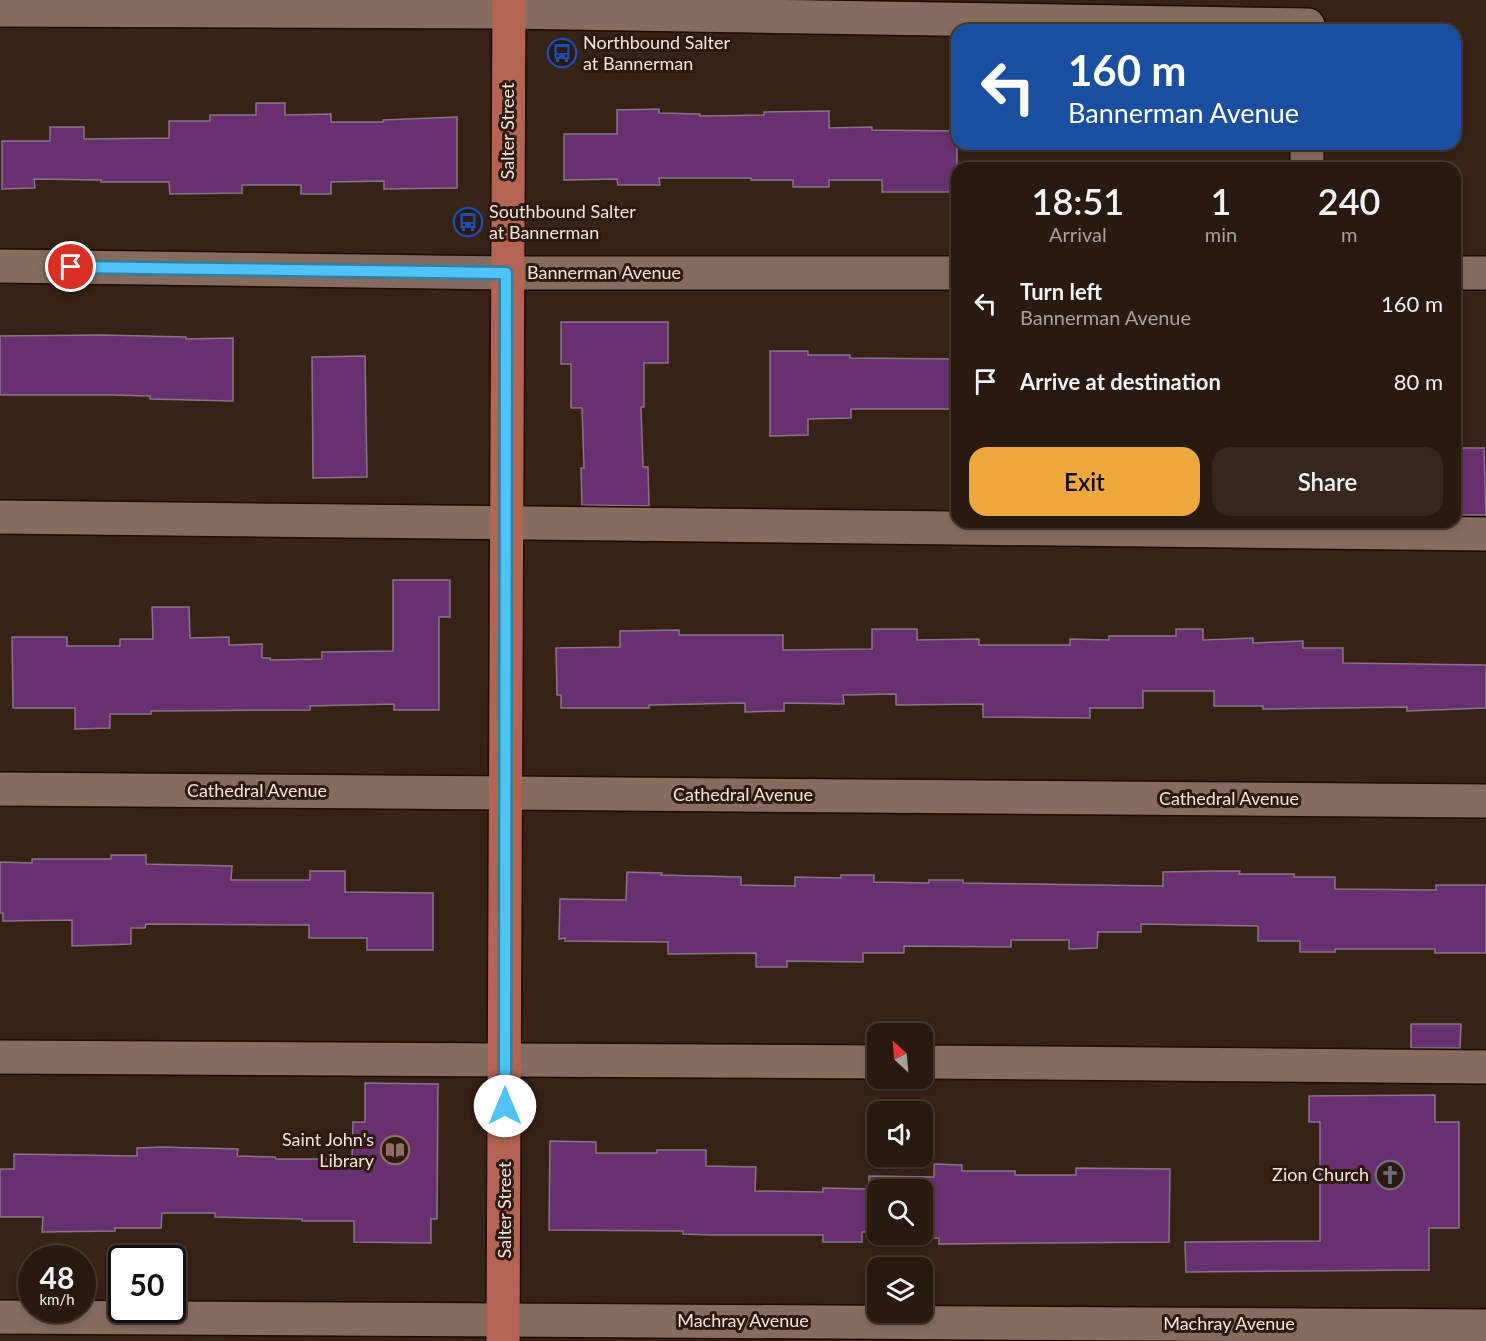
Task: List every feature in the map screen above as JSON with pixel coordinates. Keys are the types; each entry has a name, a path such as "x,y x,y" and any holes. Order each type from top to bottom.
{"main road":[{"name":"Salter Street","path":"503,1330 508,6"}],"street":[{"path":"0,10 508,6 1266,24"},
{"name":"Bannerman Avenue","path":"0,266 506,273 951,273"},
{"path":"1461,273 1486,273"},
{"path":"0,517 1486,534"},
{"name":"Cathedral Avenue","path":"0,789 1486,801"},
{"path":"0,1057 505,1058 867,1062"},
{"path":"933,1062 1486,1067"},
{"name":"Machray Avenue","path":"0,1317 503,1330 1317,1333 1486,1326"}],"building":[{"path":"256,103 285,103 285,115 331,114 331,122 383,122 383,120 457,117 457,188 384,189 384,181 331,182 331,194 301,194 301,185 242,185 242,193 170,194 169,182 34,179 35,188 2,189 2,141 50,141 50,127 84,127 84,139 169,138 169,121 210,121 210,115 256,115"},
{"path":"659,109 659,113 700,114 700,116 829,111 829,128 872,127 872,130 951,131 951,150 957,150 957,162 951,162 951,192 882,192 882,180 829,180 829,187 793,187 793,180 751,180 751,178 659,178 660,185 618,185 617,179 564,180 564,134 617,134 617,110"},
{"path":"561,322 668,322 668,363 644,363 644,407 641,407 643,467 648,467 649,506 582,505 581,468 584,468 582,408 571,408 571,364 561,364"},
{"path":"0,336 186,337 186,339 233,338 233,401 150,399 150,396 0,395"},
{"path":"770,351 808,351 808,355 850,355 850,358 951,359 951,409 851,409 851,418 808,419 808,435 770,436"},
{"path":"365,356 367,477 313,478 312,357"},
{"path":"1461,448 1484,448 1486,515 1461,515"},
{"path":"393,580 450,580 450,617 439,617 439,710 394,710 394,704 310,706 310,710 151,711 151,714 110,714 110,728 75,729 75,708 13,708 12,637 67,637 67,646 120,646 120,639 153,639 152,607 189,607 190,638 229,637 229,645 262,644 262,658 270,658 270,660 322,659 322,652 393,651"},
{"path":"872,629 917,629 917,640 979,639 979,645 1070,645 1070,639 1109,640 1109,636 1176,636 1176,629 1203,629 1203,640 1253,638 1253,643 1303,641 1303,648 1343,648 1343,663 1486,665 1486,708 1407,711 1407,707 1263,709 1263,706 1214,706 1214,691 1143,691 1143,708 1090,708 1090,718 983,717 983,704 896,705 896,694 843,695 844,704 784,703 784,711 745,712 745,703 649,705 649,708 561,708 561,695 557,695 556,648 620,647 620,631 679,630 679,635 783,635 783,650 872,649"},
{"path":"111,855 146,855 146,864 232,866 231,880 310,880 310,871 345,871 345,892 433,893 433,950 367,950 367,938 309,938 309,925 146,924 145,928 131,928 131,944 72,946 72,920 3,921 3,913 0,913 0,862 32,863 32,859 111,859"},
{"path":"1240,871 1239,874 1335,877 1335,889 1436,890 1436,885 1486,885 1486,953 1435,953 1435,949 1335,949 1335,952 1300,952 1300,941 1258,941 1258,926 1141,924 1141,932 1098,932 1097,948 1069,949 1069,940 1011,940 1011,947 904,946 904,953 863,953 863,962 787,961 787,967 756,967 756,953 668,954 668,942 565,941 565,938 559,939 560,899 626,900 627,872 741,877 741,885 795,886 795,877 841,878 841,875 874,875 874,882 929,883 929,880 963,880 963,883 1163,886 1163,872"},
{"path":"1411,1024 1461,1024 1460,1048 1411,1048"},
{"path":"365,1083 438,1084 437,1219 431,1219 431,1243 354,1242 354,1221 215,1217 215,1213 162,1213 161,1228 42,1232 43,1217 0,1217 0,1169 14,1169 14,1154 137,1156 137,1148 162,1147 238,1149 237,1156 275,1157 276,1159 352,1159 353,1122 365,1122"},
{"name":"Zion Church","path":"1435,1095 1435,1122 1459,1122 1459,1228 1429,1228 1429,1270 1186,1272 1185,1242 1320,1241 1320,1122 1309,1122 1309,1096"},
{"path":"550,1141 596,1142 596,1153 706,1150 706,1166 756,1167 755,1191 823,1192 823,1188 867,1189 867,1232 862,1232 862,1242 823,1242 823,1235 713,1235 683,1234 683,1231 549,1230"},
{"path":"934,1164 962,1165 962,1171 1015,1171 1015,1175 1076,1175 1076,1168 1170,1169 1169,1242 939,1244 939,1238 933,1238 933,1179 869,1179 869,1176 934,1177"}],"place":[{"name":"Northbound Salter at Bannerman","path":"562,53"},
{"name":"Southbound Salter at Bannerman","path":"468,222"},
{"name":"Saint John's Library","path":"395,1150"},
{"name":"Zion Church","path":"1390,1175"}],"route":[{"path":"71,267 506,273 505,1106"}]}
